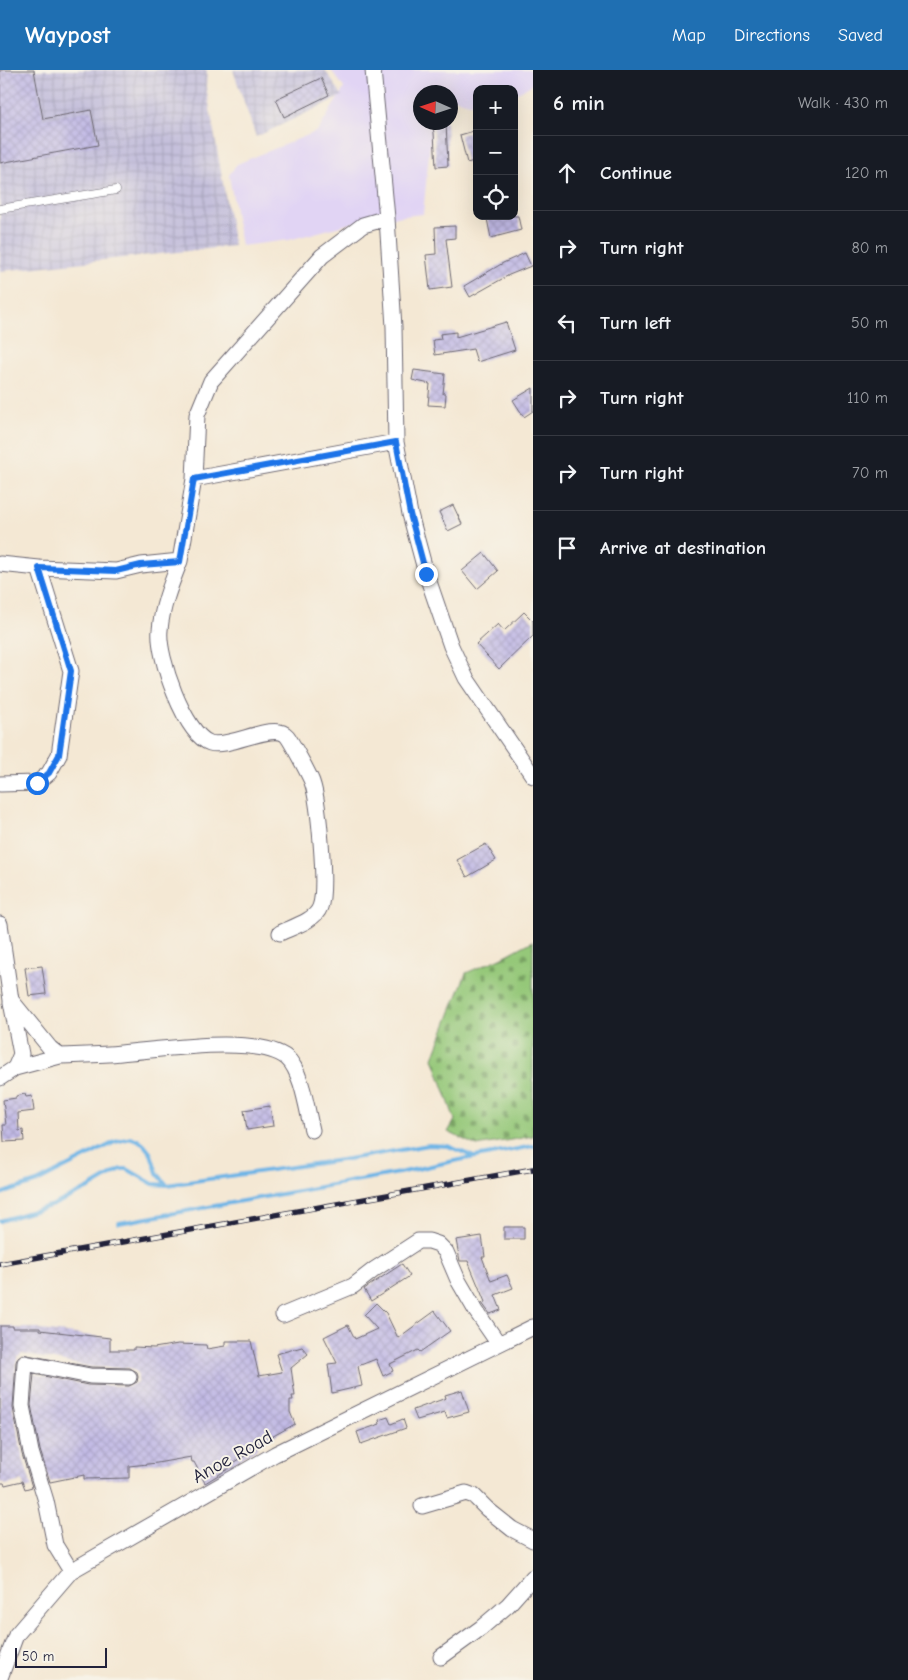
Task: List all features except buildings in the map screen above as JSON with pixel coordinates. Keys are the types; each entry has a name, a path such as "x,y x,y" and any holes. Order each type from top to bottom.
{"street":[{"path":"373,70 387,218 394,327 396,442 410,514 426,574 451,646 466,678 533,776"},
{"path":"280,933 310,918 320,908 322,880 320,828 312,782 286,735 277,731 230,743 213,744 202,740 187,721 161,655 160,631 168,592 180,562 194,479 198,415 211,381 322,256 363,226 387,218"},
{"path":"194,479 396,442"},
{"path":"0,564 39,568 116,571 141,565 180,562"},
{"path":"0,784 37,783 49,773 59,755 71,671 39,568"},
{"path":"0,924 21,1054 15,1068"},
{"path":"11,1000 50,1048 60,1056"},
{"path":"0,1078 15,1068 60,1056 121,1053 203,1045 244,1045 277,1052 288,1059 297,1071 312,1130"},
{"path":"283,1315 353,1286 375,1268 418,1241 429,1241 438,1244 446,1252 458,1280 476,1311 498,1342"},
{"name":"Anoe Road","path":"0,1678 3,1662 16,1636 71,1571 275,1454 498,1342 533,1327"},
{"path":"71,1571 55,1545 46,1501 31,1452 22,1406 25,1363 90,1376 129,1378"},
{"path":"422,1506 466,1493 474,1496 512,1529 533,1540"},
{"path":"441,1656 481,1628 501,1611 533,1577"}],"lane":[{"path":"0,209 116,190"}],"shaded area":[{"path":"0,70 207,70 206,86 234,246 0,271"},
{"path":"233,70 325,70 342,96 256,137"},
{"path":"331,70 533,70 533,84 518,93 518,85 473,85 473,104 458,100 458,85 413,85 413,130 431,130 423,214 359,221 289,240 241,246 229,175 237,164 318,131 344,88"}],"green space":[{"path":"533,941 533,1136 477,1146 448,1132 455,1120 433,1058 466,973 501,958"}],"waterway":[{"path":"0,1194 37,1182 115,1142 131,1138 138,1140 151,1154 157,1173 167,1185"},
{"path":"0,1221 53,1205 89,1188 121,1169 127,1169 153,1184 167,1185 348,1159 429,1145 448,1146 474,1157"},
{"path":"119,1223 399,1173 533,1146"}],"railway":[{"path":"0,1264 533,1169"}],"route":[{"path":"37,783 49,773 59,755 71,671 39,568 116,571 141,565 180,562 194,479 396,442 410,514 426,574"}]}
